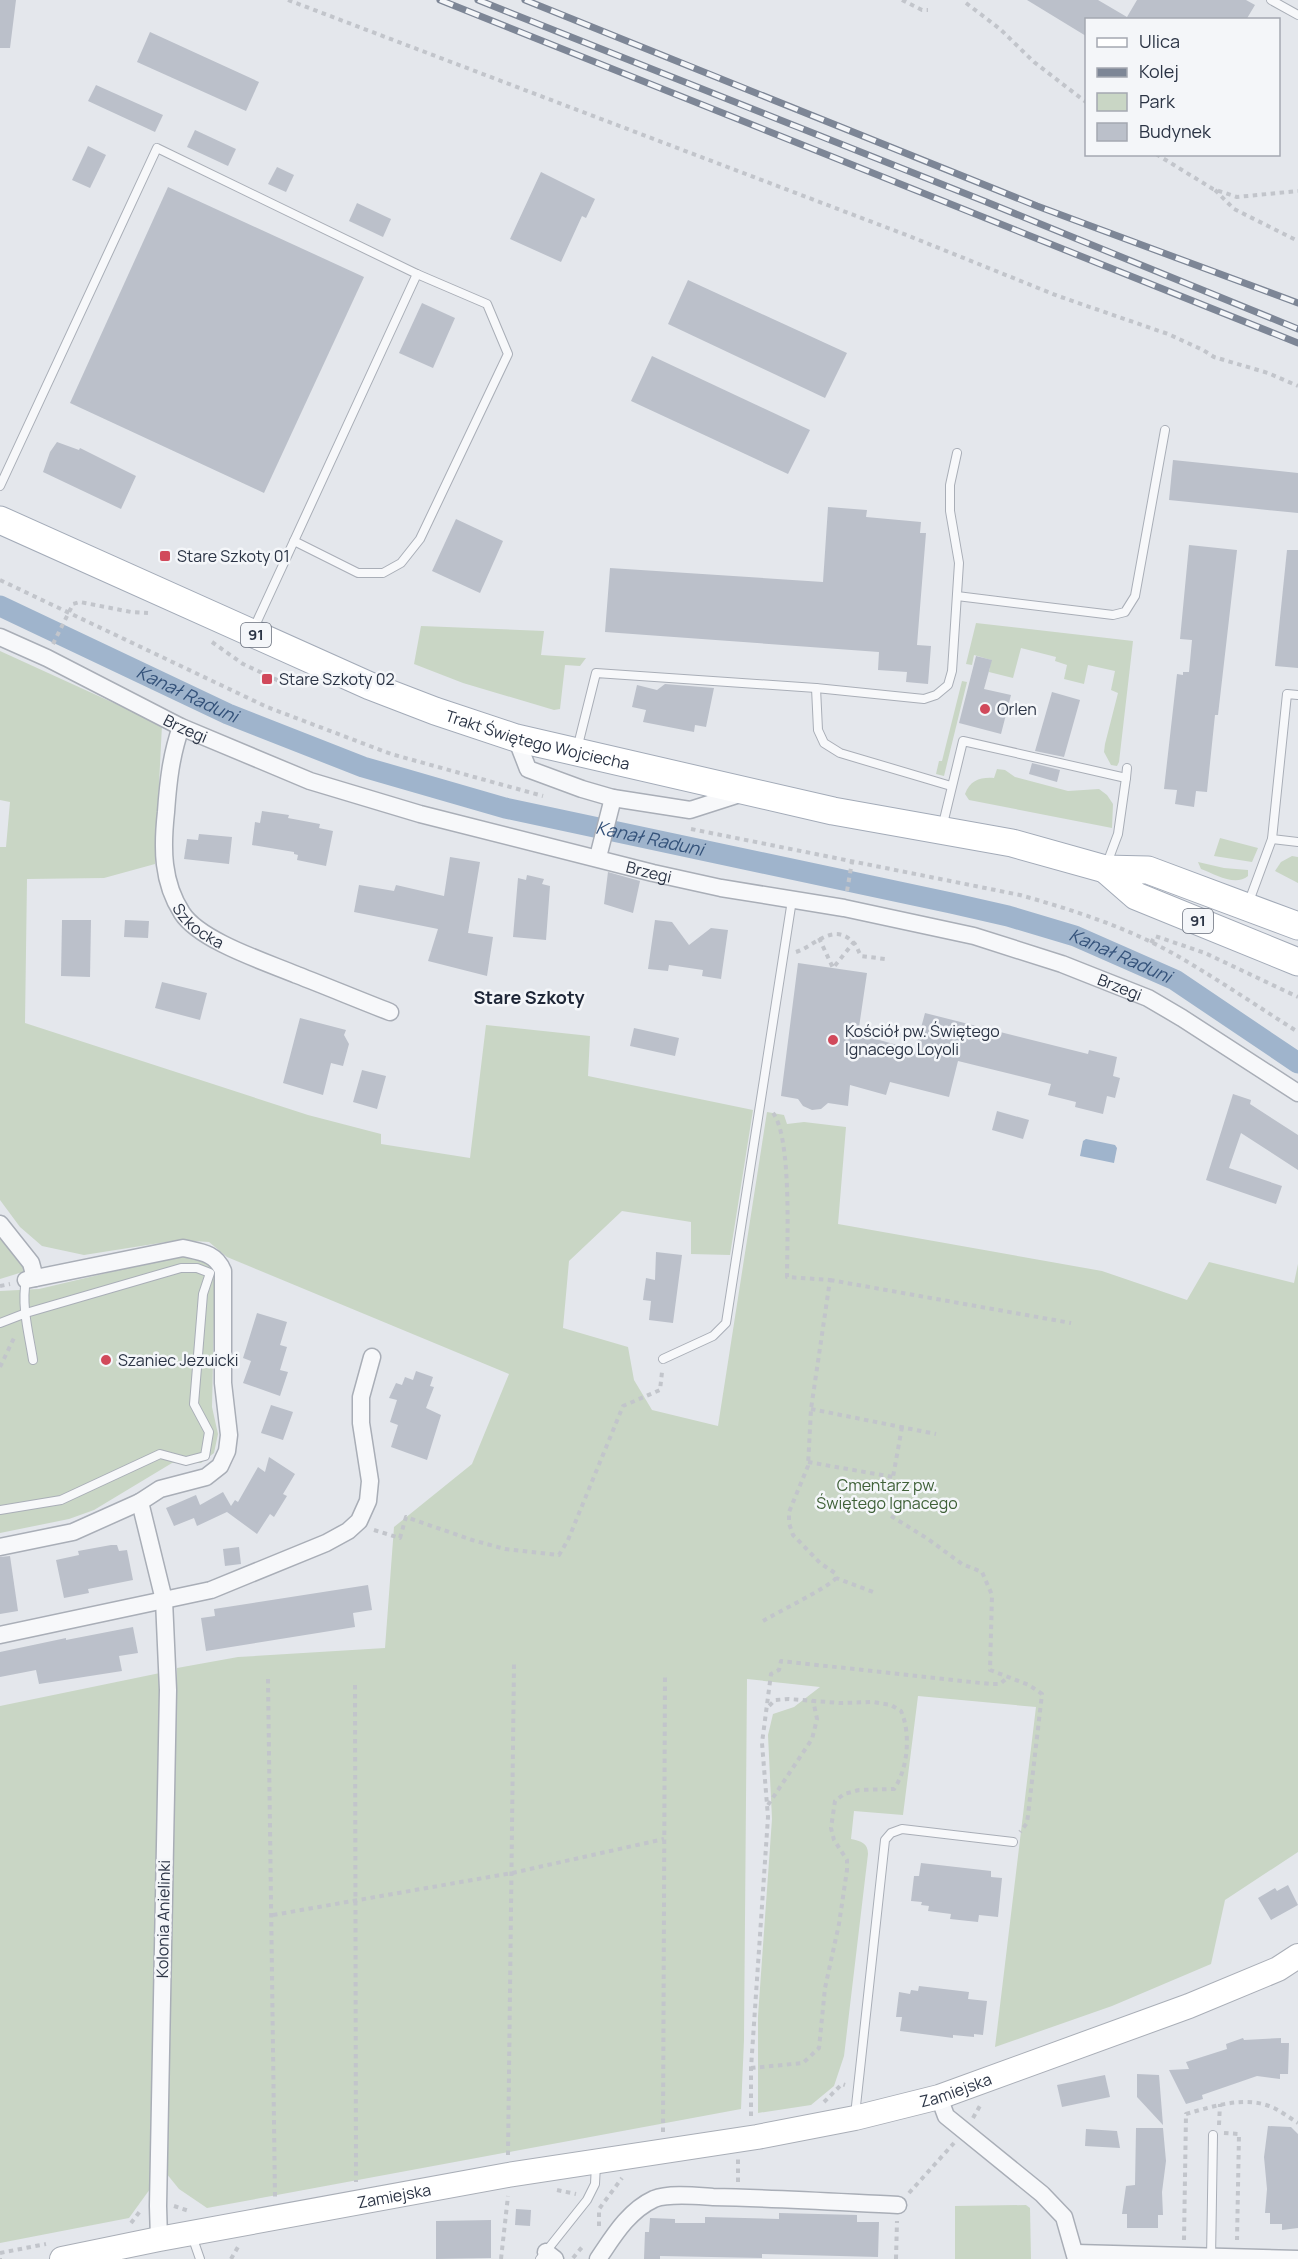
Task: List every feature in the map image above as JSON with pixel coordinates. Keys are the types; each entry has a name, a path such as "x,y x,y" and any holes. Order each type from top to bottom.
{"main road":[{"name":"Trakt Świętego Wojciecha","path":"0,520 370,686 516,738 747,792 1012,843 1105,869 1148,870 1298,926"},
{"name":"Trakt Świętego Wojciecha","path":"1105,869 1136,896 1298,962"}],"street":[{"name":"Brzegi","path":"0,637 181,727 320,784 420,814 560,850 599,853 653,873 844,908 974,936 1062,964 1149,998 1298,1093"},
{"name":"Szkocka","path":"181,727 173,751 169,774 163,858 172,895 183,915 196,927 229,947 390,1012"},
{"path":"516,738 528,769 613,798 690,810 747,792"},
{"path":"599,853 613,798"},
{"path":"0,1547 73,1532 140,1502 160,1489 206,1476 220,1466 227,1451 229,1436 224,1383 223,1271 219,1261 205,1252 183,1248 30,1279 31,1263 2,1228"},
{"path":"0,1635 220,1587 326,1543 348,1531 359,1521 368,1501 370,1480 361,1423 361,1397 372,1357"},
{"name":"Kolonia Anielinki","path":"140,1502 164,1600 168,1690 159,2239"},
{"name":"Zamiejska","path":"62,2259 508,2175 596,2161 744,2148 939,2097 1189,2007 1278,1969 1298,1956"},
{"path":"939,2097 945,2116 1042,2194 1064,2217 1076,2256 1298,2259"},
{"path":"598,2259 624,2222 640,2207 656,2198 727,2197 898,2205"}],"lane":[{"path":"1271,0 1298,15"},
{"path":"0,486 158,147 417,274 487,304 508,354 420,539 401,563 384,573 358,573 294,541"},
{"path":"252,633 417,274"},
{"path":"957,597 1113,615 1125,612 1135,596 1165,430"},
{"path":"577,752 596,674 816,688 904,699 924,699 936,695 948,685 952,671 959,562 950,511 950,485 957,453"},
{"path":"816,688 818,730 824,743 840,753 951,786"},
{"path":"1247,908 1272,840 1287,694 1298,695"},
{"path":"942,830 963,741 1126,773 1118,834 1105,869"},
{"path":"1272,840 1298,842"},
{"path":"663,1359 713,1336 726,1323 792,900"},
{"path":"0,1323 26,1313 181,1268 197,1268 210,1273 203,1294 194,1404 209,1432 205,1456 186,1461 160,1454 61,1500 0,1510"},
{"path":"30,1279 24,1290 33,1360"},
{"path":"855,2118 885,1840 891,1833 902,1829 1013,1842"},
{"path":"1211,2258 1216,2134"},
{"path":"547,2257 587,2200 595,2184 596,2161"},
{"path":"191,2233 200,2259"}],"path":[{"path":"288,0 909,236 1058,296 1168,334 1214,357 1268,373 1298,386"},
{"path":"902,0 922,10 928,10"},
{"path":"966,3 1000,29 1034,62 1085,101"},
{"path":"1159,156 1213,189 1234,209 1298,241"},
{"path":"1213,189 1237,196 1298,190"},
{"path":"52,645 73,604 80,602 156,616"},
{"path":"211,641 243,664 290,686"},
{"path":"845,901 852,862"},
{"path":"784,951 801,951 819,938 839,935 854,942 861,956 885,959"},
{"path":"1151,943 1155,936 1205,953 1298,997"},
{"path":"819,938 833,968 854,942"},
{"path":"760,1104 771,1110 778,1120 785,1152 787,1277 830,1280 1071,1323"},
{"path":"763,1621 805,1596 833,1583 836,1578 835,1573 820,1563 793,1535 789,1523 789,1512 808,1462 811,1409 830,1280"},
{"path":"359,1521 369,1528 400,1538 406,1517 505,1549 559,1555 568,1540 623,1406 660,1390 663,1359"},
{"path":"811,1409 936,1434"},
{"path":"902,1427 893,1477 891,1516 962,1564 982,1572 992,1595 990,1670 1029,1685 1042,1694 1027,1823 1013,1842"},
{"path":"808,1462 893,1477"},
{"path":"836,1578 876,1593"},
{"path":"738,2181 744,2148 752,2068 768,1817 762,1743 771,1674 779,1670 781,1661 990,1684 1000,1684 1006,1678"},
{"path":"508,2151 514,1664"},
{"path":"663,2123 665,1674"},
{"path":"268,1679 275,2195"},
{"path":"356,1685 356,2180"},
{"path":"752,2068 803,2063 819,2048 825,1988 839,1924 846,1870 846,1860 834,1840 831,1827 835,1802 844,1794 859,1790 894,1789 902,1778 908,1733 901,1711 891,1705 873,1702 775,1700 766,1709"},
{"path":"767,1806 812,1739 818,1719 813,1700"},
{"path":"273,1915 512,1873 664,1839"},
{"path":"1216,2134 1239,2134 1237,2258"},
{"path":"501,2259 508,2175"},
{"path":"599,2209 604,2213"}],"green space":[{"path":"976,623 1133,641 1117,766 1111,765 1104,752 1118,693 1111,690 1115,671 1088,665 1084,684 1064,679 1067,665 1055,661 1056,657 1021,648 1013,678 989,672 991,660 974,655 972,665 966,664"},
{"path":"421,626 544,631 541,655 586,658 580,666 565,665 560,709 554,710 463,683 414,664"},
{"name":"Cmentarz pw. Świętego Ignacego","path":"0,651 162,725 155,864 104,878 27,879 25,1023 308,1115 381,1134 381,1144 470,1158 486,1025 590,1036 588,1076 753,1110 730,1255 691,1254 691,1222 622,1211 569,1261 563,1328 628,1347 634,1380 652,1410 718,1426 767,1112 784,1115 787,1124 804,1122 846,1127 838,1224 1102,1271 1187,1300 1209,1262 1294,1283 1298,1264 1298,1852 1225,1900 1211,1964 1112,2006 995,2047 1036,1707 918,1696 903,1815 854,1811 851,1839 863,1843 867,1847 868,1854 844,2056 834,2086 811,2105 758,2113 758,2016 772,1819 768,1735 773,1714 794,1707 820,1687 747,1679 744,2040 741,2109 207,2208 179,2189 166,2173 177,1668 238,1657 385,1648 394,1527 472,1464 509,1374 227,1257 209,1242 179,1240 84,1255 42,1246 20,1227 0,1200 0,847 6,847 10,802 0,800"},
{"path":"962,681 967,682 944,776 936,774 939,761 942,761"},
{"path":"997,769 1005,770 1015,777 1068,791 1099,789 1113,804 1112,828 969,800 965,794 970,785 980,779 994,778"},
{"path":"1220,838 1258,848 1252,862 1214,856"},
{"path":"1292,856 1298,857 1298,883 1275,871 1281,862"},
{"path":"1198,862 1224,868 1248,870 1248,876 1231,880 1201,869"},
{"path":"0,1238 26,1271 0,1279"},
{"name":"Szaniec Jezuicki","path":"183,1255 206,1260 215,1272 212,1407 218,1434 214,1453 201,1463 172,1463 94,1510 69,1519 0,1533 0,1291 39,1289"},
{"path":"160,1673 150,2189 129,2218 0,2243 0,1706"},
{"path":"1026,2205 1030,2208 1031,2259 955,2259 955,2206"}],"water":[{"path":"1086,1139 1115,1145 1117,1148 1114,1163 1080,1156 1083,1141"}],"building":[{"path":"0,0 16,0 10,48 0,48"},
{"path":"1027,0 1098,0 1127,17 1137,0 1246,0 1255,5 1247,18 1085,18 1085,35"},
{"path":"150,32 259,82 246,111 137,62"},
{"path":"96,85 163,115 155,132 88,101"},
{"path":"195,130 236,149 228,166 187,147"},
{"path":"88,146 106,155 90,188 72,180"},
{"path":"277,167 294,175 286,192 268,184"},
{"path":"541,172 595,199 586,218 582,216 561,262 510,239"},
{"path":"168,187 364,277 264,493 70,403"},
{"path":"357,203 391,219 383,237 349,221"},
{"path":"688,280 847,353 825,398 668,324"},
{"path":"422,303 455,318 433,368 399,353"},
{"path":"652,356 810,430 788,474 631,401"},
{"path":"57,442 79,450 80,448 136,476 121,509 43,472 50,452"},
{"path":"1173,460 1298,473 1298,513 1169,500"},
{"path":"828,507 867,510 866,517 921,522 920,533 926,533 917,645 931,646 928,684 906,682 907,672 878,670 879,652 605,632 610,568 823,582"},
{"path":"456,519 503,541 480,593 432,571"},
{"path":"1189,545 1237,550 1207,792 1196,791 1194,807 1175,804 1177,790 1164,789 1177,674 1183,675 1183,672 1189,672 1192,640 1180,639"},
{"path":"1287,550 1298,550 1298,668 1275,666"},
{"name":"Orlen","path":"976,656 992,660 984,689 1011,695 1001,734 959,723"},
{"path":"665,684 714,688 706,727 695,725 694,732 643,722 646,710 632,707 637,685 657,690"},
{"path":"1052,692 1080,700 1064,757 1035,751"},
{"path":"1032,763 1060,770 1057,782 1029,774"},
{"path":"262,811 289,815 288,818 320,824 319,828 333,831 326,866 297,860 298,855 294,852 252,845 255,822 260,823"},
{"path":"199,834 232,837 229,864 184,859 187,839 198,840"},
{"path":"450,857 480,862 468,933 493,937 487,976 428,961 438,929 354,912 359,885 394,891 396,885 444,896"},
{"path":"608,872 640,881 633,913 604,904"},
{"path":"527,875 544,879 542,884 550,886 546,940 513,937 518,878 526,880"},
{"path":"62,920 91,920 90,977 61,976"},
{"path":"125,920 149,921 148,938 124,937"},
{"path":"655,920 672,922 689,945 711,928 728,930 721,979 702,976 703,970 669,965 668,971 648,969"},
{"path":"798,963 867,973 858,1034 915,1050 925,1013 1088,1054 1089,1050 1117,1057 1113,1076 1120,1078 1115,1098 1107,1096 1103,1114 1075,1107 1076,1102 1048,1095 1051,1084 958,1061 949,1097 890,1082 886,1095 850,1085 848,1106 828,1103 821,1109 812,1110 803,1106 798,1099 781,1096"},
{"path":"162,982 207,993 200,1020 155,1008"},
{"path":"300,1018 346,1030 344,1035 349,1044 343,1066 331,1063 323,1095 283,1083"},
{"path":"634,1028 679,1038 675,1056 630,1046"},
{"path":"362,1070 386,1076 377,1109 353,1102"},
{"path":"1233,1094 1251,1100 1250,1104 1298,1135 1298,1170 1241,1133 1229,1168 1282,1186 1276,1204 1206,1180"},
{"path":"997,1111 1029,1120 1023,1139 992,1130"},
{"path":"656,1252 682,1255 673,1323 649,1320 651,1301 643,1300 646,1278 655,1280"},
{"path":"257,1313 287,1322 280,1345 287,1347 280,1370 288,1372 280,1396 243,1383 251,1361 243,1358"},
{"path":"416,1371 433,1377 430,1386 434,1387 426,1408 441,1415 427,1460 391,1447 398,1425 390,1422 397,1400 389,1398 396,1383 402,1385 405,1377 413,1380"},
{"path":"271,1405 293,1412 283,1440 261,1433"},
{"path":"269,1457 295,1474 283,1494 287,1496 274,1517 270,1514 257,1534 227,1512 229,1511 197,1526 194,1518 174,1526 166,1508 196,1495 200,1505 223,1492 231,1506 235,1500 238,1502 258,1467 265,1472"},
{"path":"117,1545 119,1551 127,1550 133,1580 88,1589 89,1593 64,1598 56,1560 79,1555 78,1551"},
{"path":"239,1547 241,1564 225,1566 223,1549"},
{"path":"10,1556 18,1611 0,1614 0,1557"},
{"path":"368,1585 372,1610 353,1613 355,1627 206,1651 201,1618 215,1616 214,1609"},
{"path":"133,1627 138,1653 119,1656 122,1671 39,1684 36,1670 0,1677 0,1652"},
{"path":"921,1863 991,1871 991,1877 1002,1878 998,1917 979,1915 978,1922 950,1919 951,1914 928,1911 929,1906 921,1905 922,1902 911,1901 914,1876 919,1876"},
{"path":"1288,1885 1298,1905 1271,1920 1258,1898 1275,1888 1277,1891"},
{"path":"919,1986 969,1992 968,1999 987,2001 983,2035 974,2034 974,2037 953,2035 953,2038 900,2031 902,2017 896,2017 899,1992 910,1994 911,1990 918,1991"},
{"path":"1243,2038 1244,2040 1281,2038 1281,2043 1289,2043 1288,2074 1280,2074 1280,2079 1257,2076 1202,2095 1203,2099 1186,2104 1169,2070 1189,2069 1186,2062 1227,2049 1226,2044"},
{"path":"1137,2074 1159,2075 1163,2125 1137,2097"},
{"path":"1105,2075 1110,2097 1062,2107 1057,2085"},
{"path":"1268,2126 1291,2127 1298,2134 1298,2228 1282,2230 1282,2224 1270,2224 1270,2213 1265,2213 1267,2189 1264,2157"},
{"path":"1136,2128 1163,2128 1166,2161 1162,2192 1163,2215 1158,2215 1158,2228 1127,2228 1127,2214 1122,2214 1126,2186 1135,2185"},
{"path":"1086,2129 1117,2131 1120,2148 1085,2146"},
{"path":"516,2209 531,2210 530,2226 515,2225"},
{"path":"779,2213 857,2215 857,2222 879,2222 878,2257 762,2254 762,2258 660,2256 660,2259 644,2259 645,2232 649,2232 650,2218 675,2219 675,2223 705,2223 705,2217 779,2219"},
{"path":"491,2220 491,2258 436,2259 436,2221"}],"waterway":[{"name":"Kanał Raduni","path":"0,606 228,714 363,767 505,808 951,903 1008,916 1075,936 1175,980 1298,1063"}],"railway":[{"path":"440,0 1298,343"},
{"path":"478,0 984,201 1298,329"},
{"path":"525,0 1037,206 1298,303"}],"place":[{"name":"Stare Szkoty 01","path":"165,556"},
{"name":"Stare Szkoty 02","path":"267,679"},
{"name":"Orlen","path":"985,709"},
{"name":"Kościół pw. Świętego Ignacego Loyoli","path":"833,1040"},
{"name":"Szaniec Jezuicki","path":"106,1360"}],"district":[{"name":"Stare Szkoty","path":"529,998"}]}
